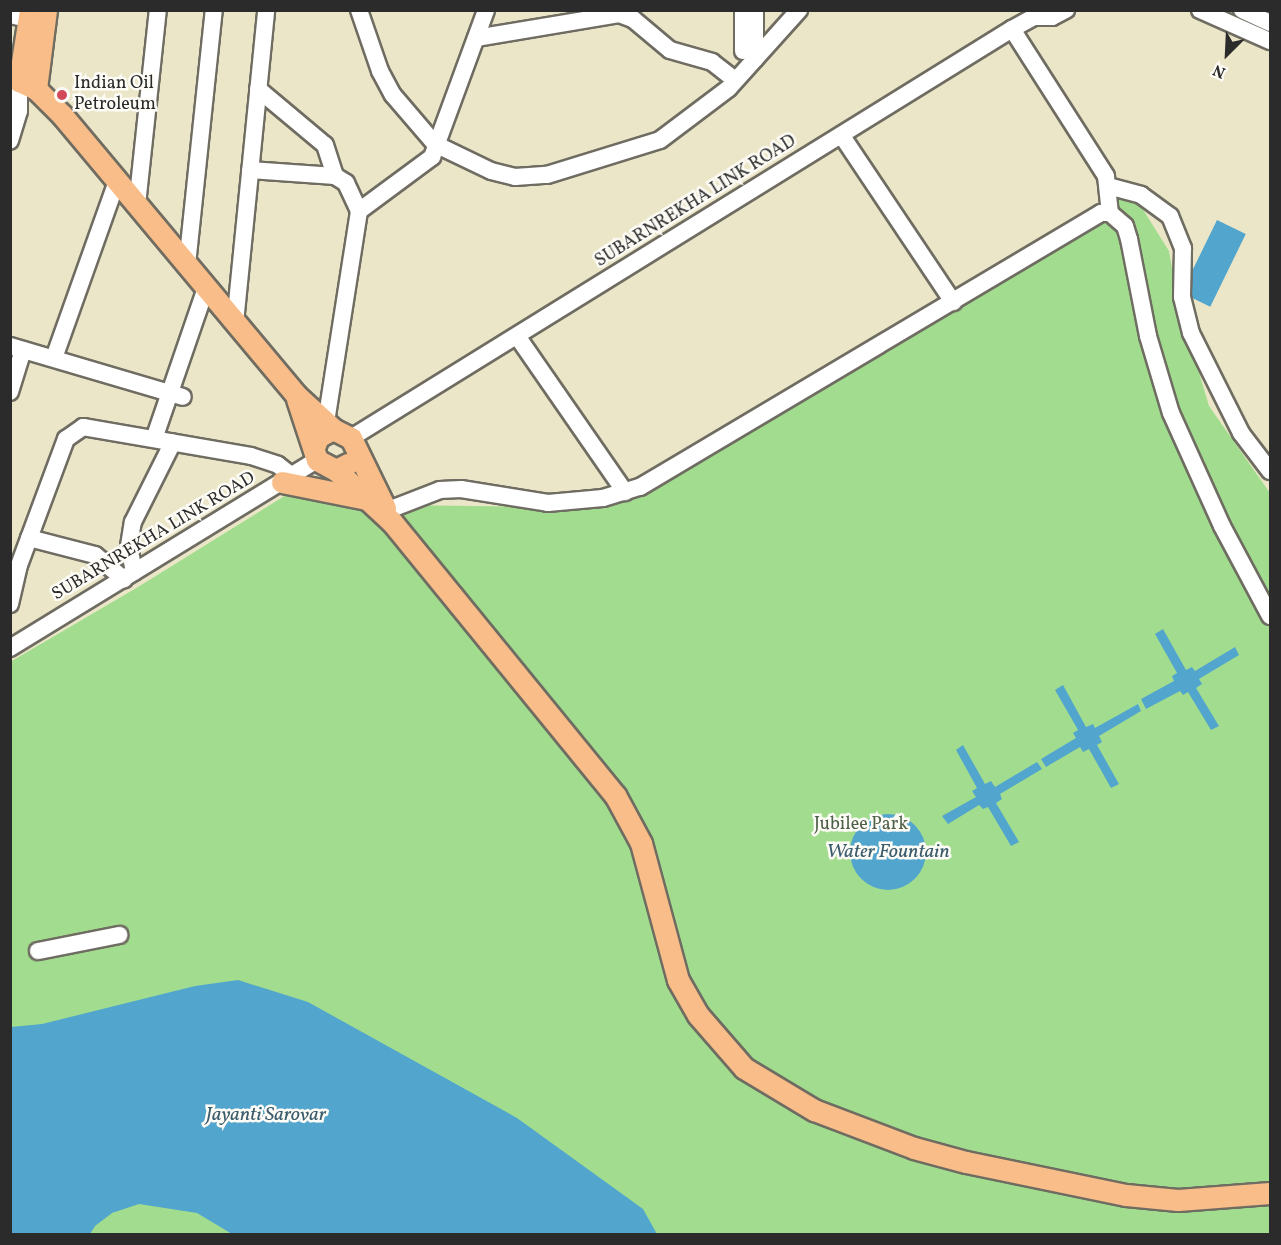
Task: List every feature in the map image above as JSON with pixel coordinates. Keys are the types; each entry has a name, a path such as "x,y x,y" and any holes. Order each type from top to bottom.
{"main road":[{"path":"29,14 22,82 117,181 296,395 341,435 389,516 625,809 641,843 678,980 698,1015 744,1068 814,1110 914,1148 966,1162 1126,1195 1178,1200 1270,1193"},
{"path":"296,395 323,458 389,516"},
{"path":"323,458 318,437 341,435"},
{"path":"323,458 353,459 341,435"},
{"path":"287,479 367,499"}],"street":[{"path":"137,206 158,10"},
{"path":"187,265 214,10"},
{"path":"235,323 266,10"},
{"path":"359,10 380,71 393,94 435,144 490,171 515,177 547,175 660,140 735,80 749,55 799,10"},
{"path":"359,211 424,166 432,157 486,10"},
{"path":"743,10 749,55"},
{"path":"749,55 755,10"},
{"name":"SUBARNREKHA LINK ROAD","path":"341,435 517,336 842,136 1012,28 1037,14 1052,17 1065,10"},
{"path":"1200,10 1270,41"},
{"path":"1242,10 1270,23"},
{"path":"476,38 619,14 633,20 670,50 712,62 735,80"},
{"path":"1012,28 1106,176 1110,213"},
{"path":"10,141 19,111 22,82"},
{"path":"258,89 325,145 335,176"},
{"path":"842,136 953,302"},
{"path":"250,170 335,176 346,183 359,211 341,435"},
{"path":"54,358 117,181"},
{"path":"1108,186 1141,195 1170,216 1183,248 1183,304 1191,333 1241,433 1270,471"},
{"path":"389,516 440,490 461,489 548,503 625,492 654,481 1101,213 1110,213 1125,226 1129,239 1148,336 1171,413 1217,516 1270,616"},
{"path":"154,439 176,395 206,288"},
{"path":"517,336 625,492"},
{"path":"10,392 17,348 176,395"},
{"path":"10,604 29,538 72,432 82,427 264,460 287,479"},
{"path":"129,576 129,546 133,522 173,442"},
{"name":"SUBARNREKHA LINK ROAD","path":"10,648 323,458"},
{"path":"29,538 95,555 129,576"},
{"path":"38,951 119,935"}],"green space":[{"name":"Jubilee Park","path":"1132,192 1169,251 1178,302 1209,406 1270,493 1270,1234 11,1234 10,662 138,587 307,482 401,505 543,507 633,484 893,326 1080,217"}],"water":[{"path":"1217,220 1246,234 1210,307 1181,293"},
{"path":"1163,629 1186,670 1192,667 1195,671 1235,647 1239,655 1199,679 1202,684 1196,688 1219,726 1211,730 1188,692 1183,695 1180,691 1146,709 1141,699 1174,681 1172,676 1177,673 1155,634"},
{"path":"1063,685 1086,727 1093,724 1095,728 1138,704 1141,711 1099,736 1102,742 1097,745 1119,784 1111,788 1089,749 1083,752 1080,747 1046,767 1041,759 1076,738 1073,733 1078,730 1055,690"},
{"path":"963,745 985,784 991,781 995,787 1037,762 1042,769 1000,794 1002,799 996,803 1019,842 1011,846 988,807 983,809 979,805 948,824 942,816 976,797 972,791 977,788 956,750"},
{"name":"Water Fountain","path":"896,814 909,820 920,831 926,844 924,867 909,884 896,890 880,890 867,884 852,867 850,844 856,831 873,816"},
{"name":"Jayanti Sarovar","path":"238,980 308,1002 517,1118 643,1209 657,1234 232,1234 197,1213 139,1204 112,1213 95,1226 90,1234 11,1234 11,1027 42,1024 195,986"}],"place":[{"name":"Indian Oil Petroleum","path":"62,95"}]}
